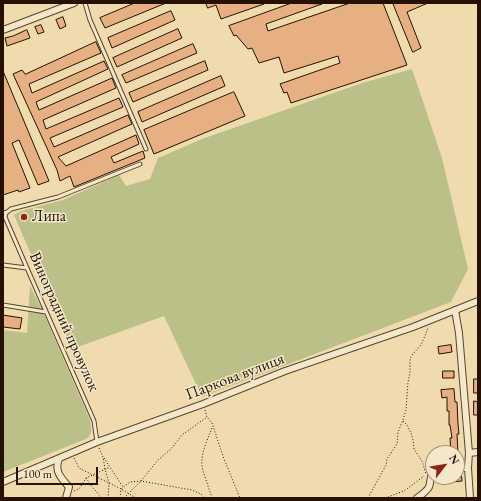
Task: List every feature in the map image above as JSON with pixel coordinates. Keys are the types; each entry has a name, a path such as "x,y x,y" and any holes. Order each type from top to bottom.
{"street":[{"path":"3,30 74,3"},
{"name":"Паркова вулиця","path":"3,482 97,442 203,404 285,371 428,321 478,301"},
{"path":"455,310 469,453 468,468 470,498"},
{"path":"469,453 478,452"},
{"path":"59,459 57,468 69,487 66,498"},
{"path":"417,498 425,492 429,485"}],"lane":[{"path":"85,3 90,20 146,149"},
{"path":"4,212 58,197 140,164"},
{"name":"Виноградний провулок","path":"4,212 94,421 97,442"},
{"path":"3,264 27,268"},
{"path":"3,305 46,312"}],"path":[{"path":"368,498 386,465 387,459 397,444 398,432 406,410 410,359 421,345 427,331 428,321"},
{"path":"203,404 207,417 212,423 212,427 240,498"},
{"path":"124,498 141,481 158,460 172,450 182,436 207,417"},
{"path":"385,498 404,491 426,475 422,461 414,449 413,440 408,425 403,420"},
{"path":"212,427 203,450 202,462 202,470 212,498"},
{"path":"97,442 103,457 109,483 108,498"},
{"path":"71,454 79,468 136,498"},
{"path":"103,457 124,487"},
{"path":"69,487 74,491 79,489 86,478 105,470 110,466"},
{"path":"86,478 102,498"},
{"path":"120,489 130,482 141,481 192,490 201,494 204,498"},
{"path":"120,489 120,498"}],"green space":[{"path":"412,69 442,158 468,269 451,302 202,397 164,316 72,349 14,215 21,211 63,200 119,175 126,186 150,179 158,158 202,139 362,83"},
{"path":"30,286 41,307 90,420 91,431 90,435 86,439 3,472 3,330 27,333"}],"building":[{"path":"135,3 166,3 105,28 100,18"},
{"path":"206,3 264,4 221,19 216,5 208,8"},
{"path":"292,3 322,4 266,24 268,31 350,3 383,3 407,65 291,103 287,92 284,93 280,84 340,63 338,56 284,73 279,57 259,63 252,48 248,49 236,35 234,36 229,26"},
{"path":"393,3 428,3 407,12 421,48 413,52"},
{"path":"171,11 175,20 112,48 108,38"},
{"path":"63,17 66,26 60,29 56,20"},
{"path":"41,25 44,32 38,34 35,27"},
{"path":"178,29 182,38 117,67 113,58"},
{"path":"27,30 30,38 7,46 5,38"},
{"path":"96,42 101,53 29,84 32,93 104,61 108,69 36,102 39,110 112,78 116,88 43,120 46,129 119,98 123,107 50,138 54,147 128,115 132,124 58,157 66,166 136,135 139,144 111,157 114,163 143,151 145,158 74,187 70,176 60,181 57,170 13,74 22,70 25,74"},
{"path":"193,44 197,53 126,83 122,75"},
{"path":"205,61 208,70 133,102 129,93"},
{"path":"3,71 49,181 38,185 19,140 12,143 30,188 3,195"},
{"path":"221,76 225,86 142,122 138,112"},
{"path":"234,92 245,116 154,154 144,130"},
{"path":"3,315 22,318 20,329 3,327"},
{"path":"451,345 452,352 439,354 438,347"},
{"path":"443,371 454,371 454,378 443,378"},
{"path":"474,379 478,379 478,393 474,393"},
{"path":"454,389 455,402 457,402 459,434 457,434 458,445 450,445 450,438 452,438 449,425 449,411 447,411 447,397 442,398 441,390"},
{"path":"474,401 478,402 478,415 474,415"}],"place":[{"name":"Липа","path":"24,217"}]}
